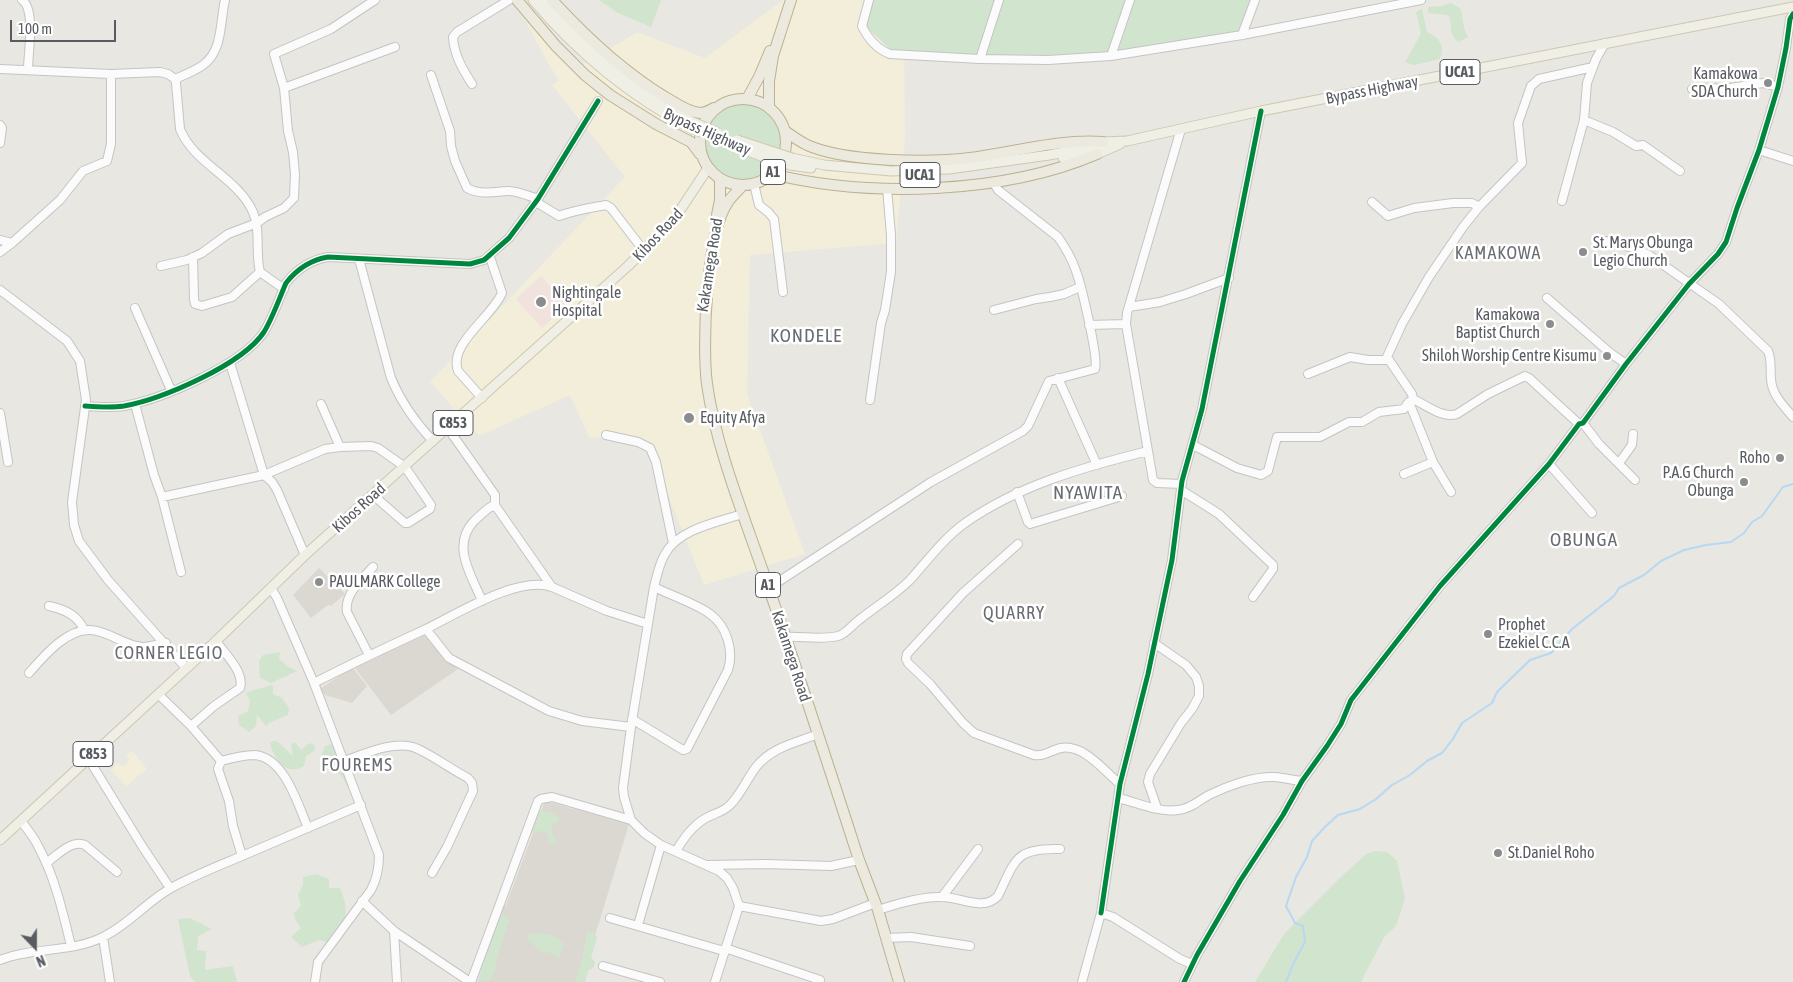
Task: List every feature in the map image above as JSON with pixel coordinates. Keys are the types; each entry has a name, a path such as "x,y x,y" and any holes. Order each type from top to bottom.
{"highway":[{"path":"517,0 556,46 585,75 610,95 648,119 691,142 702,157"},
{"path":"552,0 597,47 628,72 654,90 693,112 703,114 732,101 747,99 762,103 769,107 785,130 807,145 823,151 890,160 969,158 1070,141 1103,142"},
{"path":"747,99 759,78 769,54 785,0"},
{"path":"769,107 769,81 773,56 791,0"},
{"name":"A1","path":"718,107 711,113 702,129 700,138 702,157 708,168 720,179 731,184 748,185 764,180 772,174 783,158 786,140 785,130"},
{"path":"772,174 828,184 886,188 928,188 993,182 1048,171 1097,154"},
{"name":"Kakamega Road","path":"720,179 720,200 709,252 702,304 701,351 704,384 711,423 739,515 854,861 886,938 899,982"},
{"name":"Kakamega Road","path":"748,185 727,203 712,251 705,332 707,383 716,429 859,860 874,907 893,982"}],"main road":[{"name":"Bypass Highway","path":"533,0 567,32 628,79 689,121 792,158 824,165 891,171 949,169 1097,154 1128,141 1261,111 1793,7"},
{"name":"Bypass Highway","path":"543,0 567,32"},
{"name":"Bypass Highway","path":"1050,158 1103,142 1128,141"},
{"name":"Kibos Road","path":"0,840 216,641 305,556 644,251 677,216 708,168"}],"street":[{"path":"22,0 27,5 30,15 28,69"},
{"path":"175,79 202,66 212,56 217,44 225,0"},
{"path":"161,266 193,257 207,250 228,234 257,223 284,208 294,198 295,174 293,152 288,131 284,88 275,53 331,29 375,0"},
{"path":"472,84 455,52 453,37 457,32 509,0"},
{"path":"869,0 862,26 865,33 880,50 890,54 980,59 1048,60 1111,56 1242,35 1421,0"},
{"path":"980,59 999,0"},
{"path":"1111,56 1130,0"},
{"path":"1242,35 1255,0"},
{"path":"1184,982 1192,964 1240,881 1284,815 1302,781 1341,724 1351,700 1440,586 1549,464 1626,364 1726,242 1759,150 1778,87 1790,35 1790,18 1793,14"},
{"path":"1562,201 1584,120 1587,83 1605,43"},
{"path":"284,88 395,46"},
{"path":"1451,492 1433,462 1411,401 1412,394 1388,360 1387,355 1429,277 1463,226 1522,163 1518,123 1532,84 1539,79 1593,67"},
{"path":"0,69 112,74 160,72 168,74 175,79 180,128 186,140 194,151 226,178 250,207 257,223 260,272"},
{"path":"0,252 60,200 83,172 107,161 111,144 112,74"},
{"path":"431,75 450,131 455,161 468,188 484,192 508,191 537,200 559,216 576,210 584,210 606,204 644,251"},
{"path":"1692,89 1730,88 1762,83 1778,87"},
{"path":"85,406 111,407 135,404 192,382 230,363 249,349 264,332 284,289 296,272 317,260 328,258 470,264 478,263 490,257 509,238 537,200 598,102"},
{"path":"1082,982 1101,912 1120,784 1174,552 1181,487 1202,409 1261,111"},
{"path":"1584,120 1613,132 1636,146 1643,145 1680,171"},
{"path":"0,126 2,132 0,143"},
{"path":"1181,129 1129,307 1126,324 1155,483 1181,487 1219,514 1273,565 1273,569 1253,597"},
{"path":"1759,150 1793,161"},
{"path":"768,586 778,582 931,482 1023,430 1028,426 1049,381 1096,369 1089,325 1076,270 1058,237 998,190 993,182"},
{"path":"748,185 759,205 774,219 783,292"},
{"path":"870,400 880,324 885,310 891,272 892,235 886,188"},
{"path":"1372,202 1388,216 1414,208 1453,203 1472,203 1479,207"},
{"path":"1598,239 1633,248 1649,255 1719,304 1768,351 1771,381 1774,390 1778,399 1793,417"},
{"path":"0,240 12,243"},
{"path":"193,257 194,299 195,304 202,306 232,297 260,272"},
{"path":"482,398 456,368 460,348 502,293 490,257"},
{"path":"359,259 396,392 433,440"},
{"path":"260,272 284,289"},
{"path":"1129,307 1160,302 1229,278"},
{"path":"994,310 1036,299 1057,296 1080,286"},
{"path":"0,290 67,340 80,361 86,400 72,502 74,525 79,541 108,580 166,643 186,668"},
{"path":"1547,298 1609,352 1626,364"},
{"path":"135,308 171,390"},
{"path":"1089,325 1126,324"},
{"path":"1308,374 1350,357 1368,360 1388,360"},
{"path":"230,363 264,475 277,490 305,556"},
{"path":"1411,401 1444,415 1452,416 1488,394 1525,376 1581,423 1635,480"},
{"path":"1058,378 1097,465"},
{"path":"1193,445 1237,468 1261,475 1268,471 1277,437 1320,437 1350,422 1362,422 1379,412 1404,409 1411,401"},
{"path":"135,404 182,572"},
{"path":"320,404 340,447"},
{"path":"0,413 8,462"},
{"path":"447,427 496,495 494,506 552,587"},
{"path":"1619,463 1632,446 1633,434"},
{"path":"606,435 638,442 650,448 656,462 673,543"},
{"path":"162,497 264,475 325,449 376,447 405,466 431,505 430,509 405,523 373,495"},
{"path":"785,637 834,637 843,634 908,582 931,554 958,529 1017,492 1038,483 1148,452"},
{"path":"1404,474 1433,462"},
{"path":"1549,464 1592,513"},
{"path":"1017,492 1030,524 1122,496"},
{"path":"482,600 463,555 462,546 465,534 471,525 486,510 494,506"},
{"path":"714,982 738,906 733,888 727,878 719,871 644,834 631,820 623,788 631,723 654,587 665,553 673,543 689,532 739,515"},
{"path":"1018,544 962,593 907,654 906,659 974,733 1034,755 1043,755 1060,748 1074,748 1086,755 1120,784"},
{"path":"369,655 347,612 346,606 353,590 373,567"},
{"path":"314,683 482,600 530,585 543,584 607,611 648,624"},
{"path":"426,629 449,658 549,711 586,722 631,723 683,750 688,749 728,670 731,659 727,638 721,626 712,615 654,587"},
{"path":"271,588 314,683 379,855 380,865 375,882 318,962 315,982"},
{"path":"49,606 71,614 82,624 84,630"},
{"path":"29,674 51,649 66,638 84,630 97,631 142,647 166,643"},
{"path":"190,726 240,688 241,683 233,663 216,641"},
{"path":"1154,643 1186,664 1196,677 1199,686 1199,696 1150,774 1148,782 1157,808"},
{"path":"158,694 221,761"},
{"path":"676,851 696,824 730,805 757,766 774,751 813,736"},
{"path":"344,761 392,747 413,748 468,778 472,783 473,791 447,847 432,872"},
{"path":"221,761 240,756 256,755 271,761 284,775 308,828"},
{"path":"88,758 170,888"},
{"path":"221,761 218,769 229,801 233,826 242,856"},
{"path":"1118,798 1168,811 1184,809 1225,789 1263,778 1274,777 1302,781"},
{"path":"362,901 394,931 471,982 538,801 552,798 631,820"},
{"path":"0,960 31,951 90,943 103,938 124,926 170,888 203,871 361,805"},
{"path":"21,821 38,845 46,863 58,897 71,946"},
{"path":"46,863 72,844 79,843 85,845 117,872"},
{"path":"638,925 661,844"},
{"path":"942,897 978,848"},
{"path":"738,906 821,921 833,920 874,907 942,897 978,903 993,901 998,896 1018,858 1039,849 1060,850"},
{"path":"705,865 831,866 854,861"},
{"path":"1101,912 1113,917 1180,959 1192,964"},
{"path":"610,918 724,950 820,980"},
{"path":"394,931 397,982"},
{"path":"886,938 903,936 970,946"},
{"path":"103,938 110,982"},
{"path":"603,966 660,982"}],"shaded area":[{"path":"514,0 580,67 637,32 705,58 783,0 863,0 904,29 905,140 896,243 750,255 747,394 805,554 704,585 646,440 589,437 570,395 479,436 430,382 625,177 552,85 559,80"},
{"name":"Nightingale Hospital","path":"541,276 567,305 542,328 516,299"},
{"name":"PAULMARK College","path":"319,568 345,594 331,606 328,605 311,618 293,595"},
{"path":"424,635 458,669 391,715 355,668"},
{"path":"352,667 367,686 352,703 325,695 320,689"},
{"path":"132,751 147,769 126,786 111,770 117,763 123,767 130,760 126,755"},
{"path":"545,801 629,824 581,982 478,982 501,910 506,905"}],"green space":[{"path":"599,0 661,0 651,27 618,13"},
{"path":"873,0 1252,0 1240,33 1107,54 975,56 891,50 866,27"},
{"path":"1451,3 1461,9 1464,28 1468,37 1458,42 1453,35 1448,15 1428,13 1428,7"},
{"path":"1422,9 1427,32 1438,40 1442,50 1440,59 1414,65 1405,62 1421,34 1416,12"},
{"path":"735,102 751,102 772,113 783,134 783,150 772,171 751,182 735,182 721,176 709,164 703,150 703,134 709,120 721,108"},
{"path":"280,652 279,659 297,671 271,683 260,678 259,661 263,655"},
{"path":"273,686 273,694 282,698 289,708 288,715 266,726 257,715 256,726 249,732 239,725 238,716 248,711 250,701 246,693"},
{"path":"273,741 278,742 293,756 291,745 295,742 301,750 310,743 315,746 314,751 306,756 304,766 292,769 282,765 274,755 270,743"},
{"path":"338,744 352,788 347,786 343,778 322,755 325,746"},
{"path":"539,810 552,813 560,818 558,822 552,824 552,832 557,844 549,844 548,834 541,831 529,833"},
{"path":"1376,851 1387,852 1397,861 1405,899 1396,926 1384,937 1361,982 1255,982 1284,934 1366,854"},
{"path":"316,874 329,879 329,888 340,888 346,911 344,923 331,943 319,940 302,947 291,937 301,928 295,919 294,913 301,906 298,895 303,885 303,877"},
{"path":"498,913 509,917 509,921 497,958 495,972 489,981 481,981 479,977"},
{"path":"190,918 212,929 198,936 197,950 206,951 205,970 233,966 237,982 195,982 190,976 178,919"},
{"path":"587,931 593,932 597,938 591,957 595,963 593,968 588,971 585,982 575,982 582,960"},
{"path":"536,933 552,936 564,944 559,958 554,954 540,951 527,939 529,934"}],"waterway":[{"path":"1286,982 1305,942 1303,926 1295,923 1286,906 1312,841 1325,827 1338,815 1360,809 1376,799 1392,785 1442,753 1462,723 1492,703 1497,692 1530,660 1551,653 1572,629 1614,596 1619,588 1644,575 1661,561 1684,550 1731,542 1744,533 1752,522 1762,516 1783,487 1793,484"}],"cycle path":[{"path":"1184,982 1197,955 1240,881 1283,815 1302,781 1341,724 1351,700 1440,586 1549,464 1579,424 1583,423 1626,364 1689,284 1718,254 1726,242 1759,150 1778,87 1790,19 1793,14"},
{"path":"85,406 124,406 159,396 200,379 238,357 264,332 286,283 299,269 315,260 328,257 470,264 484,260 509,238 538,199 598,101"},
{"path":"1101,913 1120,784 1148,674 1172,560 1182,481 1202,409 1261,111"}],"place":[{"name":"Kamakowa SDA Church","path":"1768,83"},
{"name":"St. Marys Obunga Legio Church","path":"1583,252"},
{"name":"Nightingale Hospital","path":"541,302"},
{"name":"Kamakowa Baptist Church","path":"1550,324"},
{"name":"Shiloh Worship Centre Kisumu","path":"1607,356"},
{"name":"Equity Afya","path":"689,418"},
{"name":"Roho","path":"1780,458"},
{"name":"P.A.G Church Obunga","path":"1744,482"},
{"name":"PAULMARK College","path":"319,582"},
{"name":"Prophet Ezekiel C.C.A","path":"1488,634"},
{"name":"St.Daniel Roho","path":"1498,853"}],"district":[{"name":"KAMAKOWA","path":"1498,253"},
{"name":"KONDELE","path":"806,336"},
{"name":"NYAWITA","path":"1088,493"},
{"name":"OBUNGA","path":"1584,540"},
{"name":"QUARRY","path":"1014,613"},
{"name":"CORNER LEGIO","path":"169,653"},
{"name":"FOUREMS","path":"357,765"}]}
